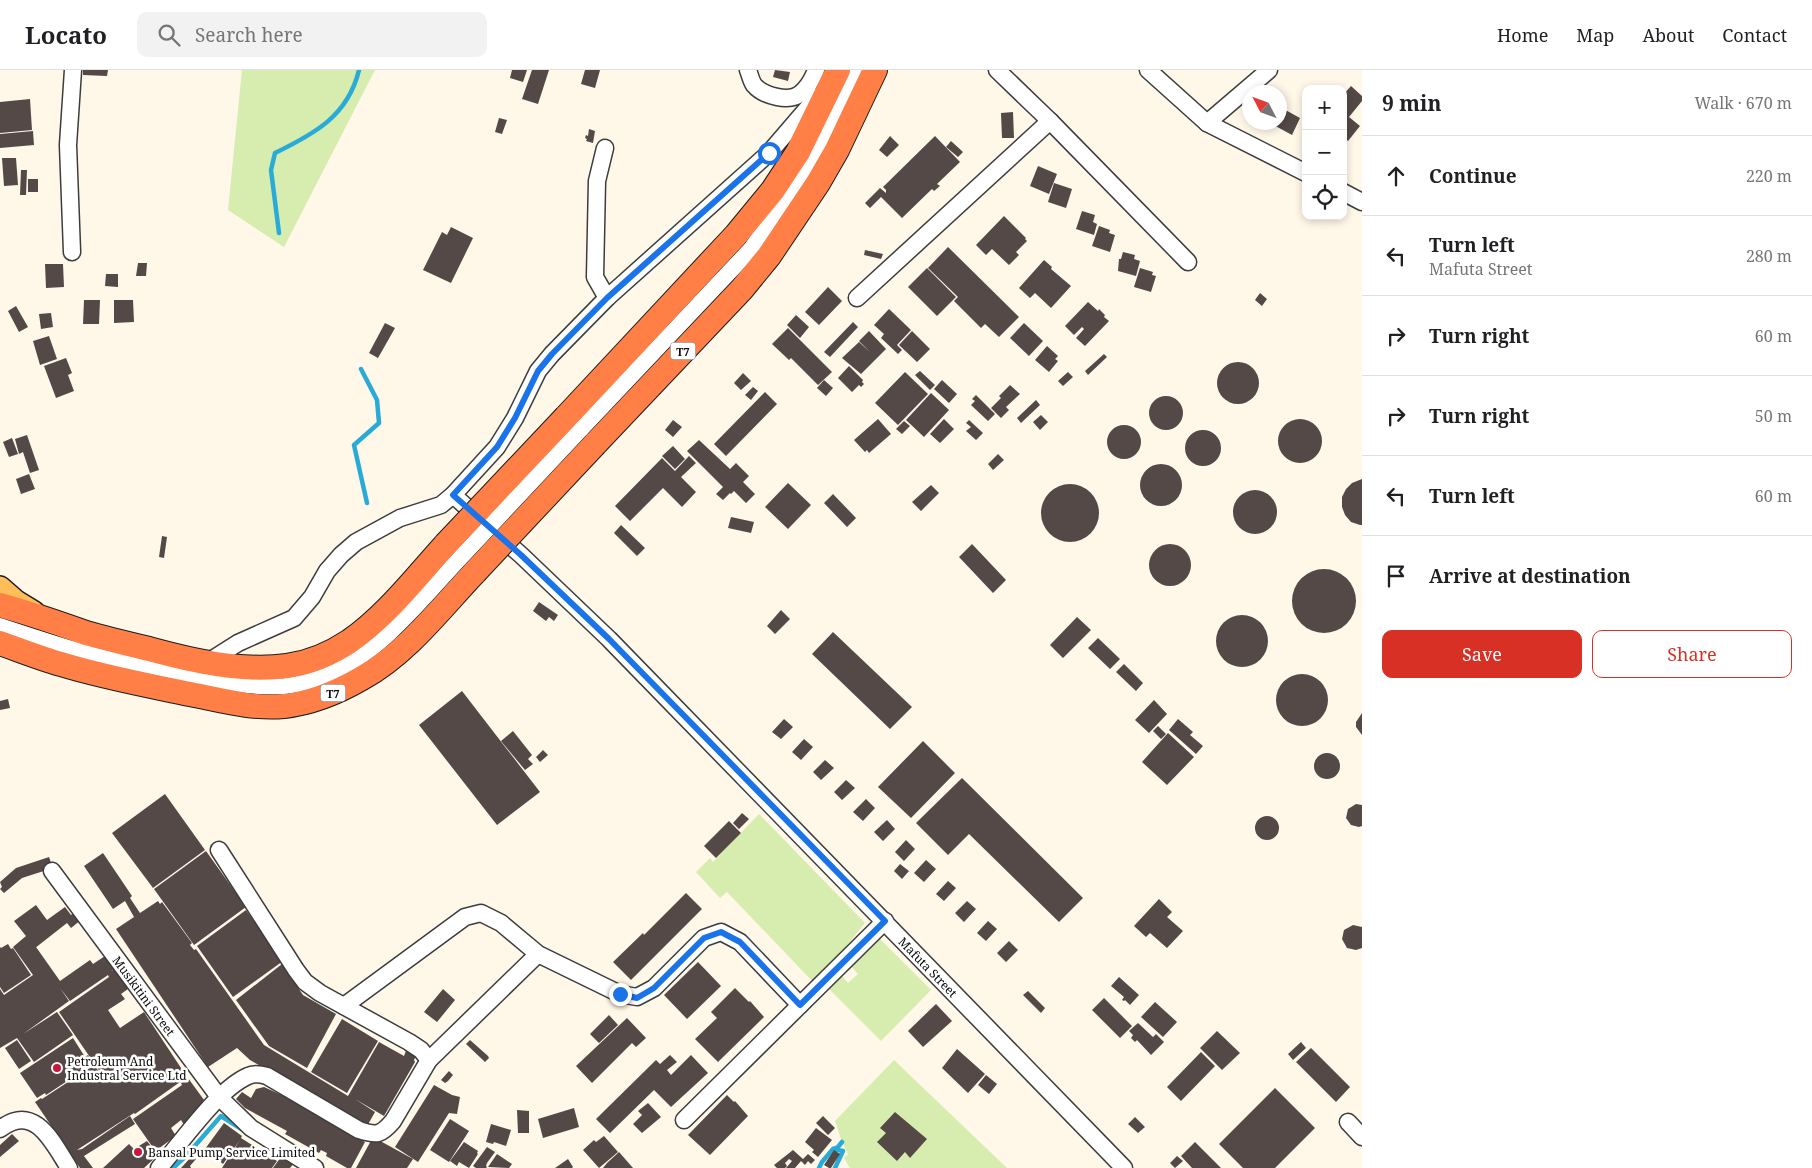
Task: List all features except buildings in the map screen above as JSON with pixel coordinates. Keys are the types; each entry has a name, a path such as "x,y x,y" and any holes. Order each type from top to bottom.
{"highway":[{"name":"T7","path":"461,558 580,430 742,289 794,222 823,175 850,124 874,70"},
{"name":"T7","path":"0,643 74,649 160,670 260,707 284,706 312,700 333,693 363,678 393,657 416,636 461,558 580,430 773,190 798,152 829,72"},
{"path":"0,604 45,618 74,649 160,670 208,662 249,668 288,666 317,658 349,641 394,602 461,558"}],"main road":[{"path":"0,587 16,600 45,618"}],"street":[{"path":"72,252 68,145 73,70"},
{"path":"748,70 753,84 774,97 793,97 800,94 812,79 829,72"},
{"path":"580,430 751,249 781,209 824,139 857,70"},
{"path":"997,70 1050,121 1188,262"},
{"path":"1148,70 1207,123 1302,171"},
{"path":"1207,123 1269,70"},
{"path":"208,662 238,643 294,618 312,597 327,571 341,554 356,542 400,518 441,506 453,495 497,447 515,418 538,371 607,298 769,153 829,72"},
{"path":"857,298 1050,121"},
{"path":"605,148 598,181 595,277 607,298"},
{"path":"1347,194 1362,202"},
{"name":"Mafuta Street","path":"453,495 521,555 609,639 1124,1168"},
{"path":"0,626 74,649"},
{"path":"219,850 305,982 320,993 422,1050 429,1060"},
{"name":"Musikitini Street","path":"52,871 219,1097 251,1128 315,1168"},
{"path":"344,1006 466,917 481,913 501,923 538,954 620,994 637,998 654,988 704,938 721,932 740,942 800,1005"},
{"path":"684,1120 885,921"},
{"path":"159,1168 219,1097 247,1076 260,1074 359,1130 370,1134 379,1134 393,1121 429,1060 538,954"},
{"path":"0,1129 8,1123 25,1120 40,1126 69,1168"},
{"path":"1348,1122 1362,1136"}],"green space":[{"path":"242,70 375,70 284,247 228,210"},
{"path":"759,814 865,923 815,984 727,892 720,898 696,872 710,858 713,862"},
{"path":"879,938 931,990 881,1041 829,989 842,976 848,983 858,974 851,966"},
{"path":"894,1060 1007,1168 850,1168 844,1158 848,1154 835,1121"}],"waterway":[{"path":"279,233 271,170 275,153 316,131 327,122 347,100 359,70"},
{"path":"361,369 377,400 379,423 354,445 367,503"},
{"path":"173,1168 221,1116 243,1130"},
{"path":"835,1168 843,1151 833,1149 842,1142"},
{"path":"819,1168 833,1149"}],"place":[{"name":"Petroleum And Industral Service Ltd","path":"57,1068"},
{"name":"Bansal Pump Service Limited","path":"138,1152"}],"route":[{"path":"620,994 637,998 654,988 704,938 721,932 740,942 800,1005 885,921 609,639 521,555 453,495 497,447 515,418 538,371 552,354 607,298 769,153"}]}
